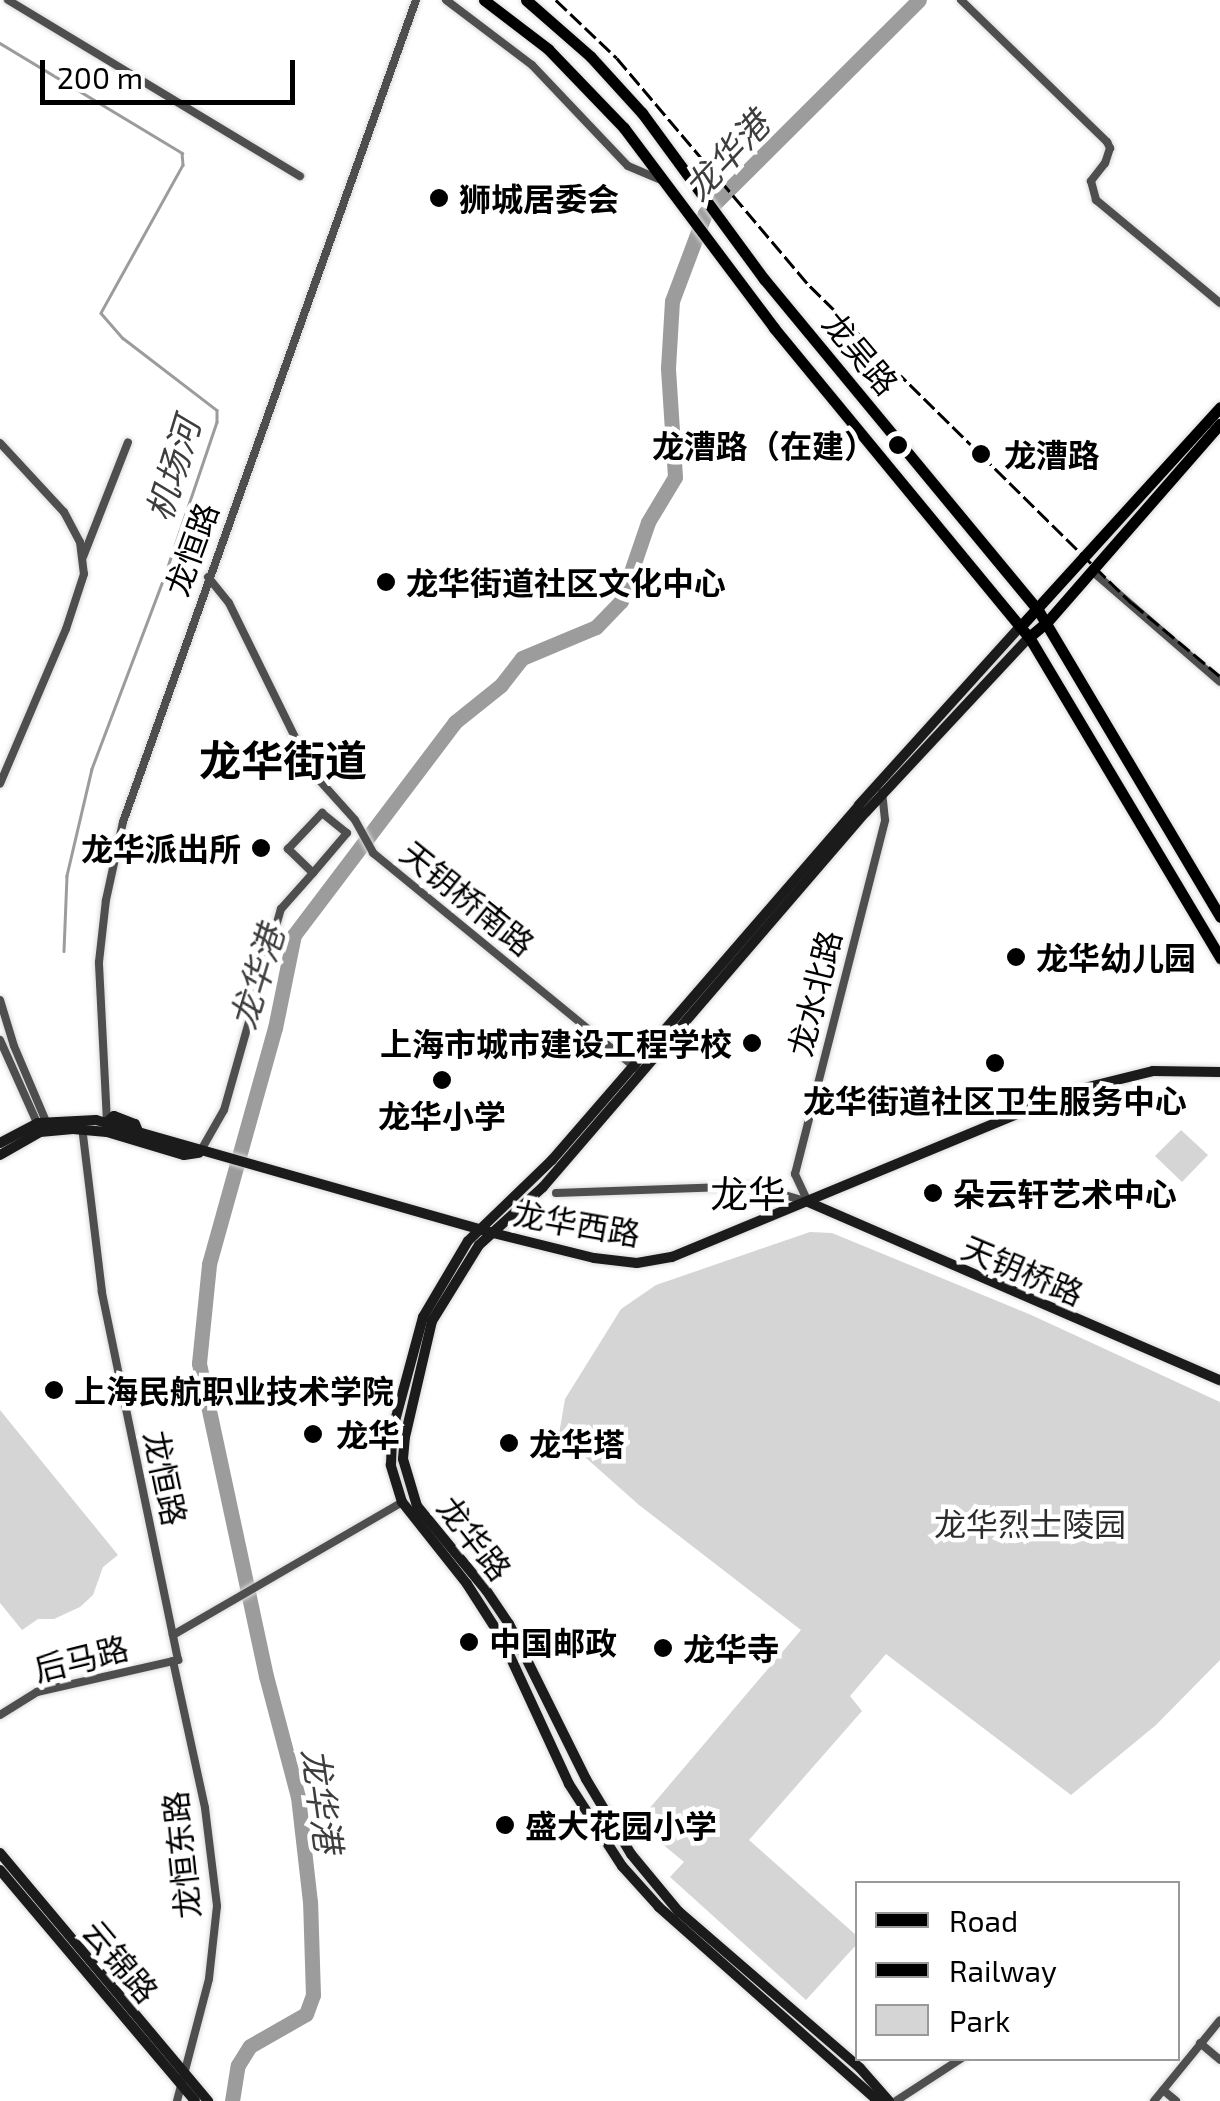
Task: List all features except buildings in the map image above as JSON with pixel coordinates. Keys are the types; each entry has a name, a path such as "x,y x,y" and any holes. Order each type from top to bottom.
{"main road":[{"name":"龙吴路","path":"484,0 574,74 669,184 774,328 1025,632 1220,958"},
{"name":"龙吴路","path":"526,0 616,83 764,279 1038,610 1220,917"},
{"path":"879,790 1025,632 1038,610 1220,407"},
{"path":"1025,632 1047,622 1220,424"},
{"name":"龙华路","path":"879,790 859,805 543,1187 479,1246 432,1321 408,1410 402,1460 408,1488 508,1624 586,1779 657,1888 706,1937 860,2068 893,2101"},
{"name":"龙华路","path":"878,2101 660,1907 622,1866 569,1784 501,1637 467,1584 402,1502 391,1465 398,1400 436,1290 480,1230 536,1179 638,1070 879,790"},
{"name":"龙华西路","path":"44,1127 78,1124 138,1132 480,1230 594,1258 654,1262 1076,1090 1153,1071 1220,1072"},
{"path":"0,1142 44,1127"},
{"path":"0,1156 44,1127"},
{"name":"龙华西路","path":"107,1127 184,1154 200,1152"},
{"name":"天钥桥路","path":"808,1202 1220,1380"},
{"name":"云锦路","path":"0,1853 183,2079"},
{"name":"云锦路","path":"0,1870 203,2100"}],"street":[{"path":"8,0 300,176"},
{"name":"龙恒路","path":"107,1127 98,995 108,890 123,822 416,0"},
{"name":"龙吴路","path":"446,0 532,65 628,166 669,184"},
{"path":"963,0 1108,141 1112,148 1093,182 1098,199 1220,302"},
{"path":"0,442 34,474 64,512 84,557"},
{"path":"0,784 81,590 84,557 128,442"},
{"path":"1092,572 1220,682"},
{"name":"天钥桥南路","path":"208,576 229,602 312,772 355,820 373,853 638,1070"},
{"name":"龙水北路","path":"808,1202 795,1174 885,820 879,790"},
{"path":"200,1152 224,1110 281,908 313,873 347,833 322,813 288,849 313,873"},
{"path":"0,1000 44,1127"},
{"path":"0,1040 44,1127"},
{"name":"龙恒路","path":"78,1124 102,1292 176,1660"},
{"path":"556,1193 754,1186 808,1202"},
{"path":"173,1635 402,1502"},
{"name":"后马路","path":"0,1714 37,1692 176,1660"},
{"name":"龙恒东路","path":"176,1660 205,1808 217,1906 210,1979 177,2101"},
{"path":"1154,2101 1220,2020"},
{"path":"1200,2043 1220,2060"},
{"path":"893,2101 957,2061"},
{"path":"1162,2090 1176,2101"}],"green space":[{"path":"1181,1130 1208,1155 1182,1182 1155,1156"},
{"name":"龙华烈士陵园","path":"810,1232 832,1233 1029,1314 1220,1402 1220,1660 1156,1725 1071,1795 886,1654 850,1696 862,1711 749,1840 855,1934 855,1946 806,2000 670,1877 684,1862 637,1823 801,1630 639,1505 559,1434 565,1399 621,1309 656,1285"},
{"path":"0,1410 118,1555 103,1567 93,1595 80,1607 54,1619 38,1619 22,1630 0,1603"}],"waterway":[{"name":"龙华港","path":"232,2101 238,2065 250,2046 306,2014 313,1995 310,1902 298,1797 266,1676 199,1363 209,1264 275,1028 294,935 455,722 501,685 522,658 596,627 621,601 648,522 675,477 668,368 672,301 705,213 919,0"},
{"name":"机场河","path":"0,43 182,153 183,165 101,313 123,338 217,410 217,422 166,573 92,769 67,876 64,951"}],"railway":[{"path":"556,0 617,58 810,286 1132,603 1220,676"}],"place":[{"name":"狮城居委会","path":"439,198"},
{"name":"龙漕路（在建）","path":"898,445"},
{"name":"龙漕路","path":"981,454"},
{"name":"龙华街道社区文化中心","path":"386,582"},
{"name":"龙华派出所","path":"261,848"},
{"name":"龙华幼儿园","path":"1016,957"},
{"name":"上海市城市建设工程学校","path":"752,1043"},
{"name":"龙华街道社区卫生服务中心","path":"995,1063"},
{"name":"龙华小学","path":"442,1080"},
{"name":"朵云轩艺术中心","path":"933,1193"},
{"name":"上海民航职业技术学院","path":"54,1390"},
{"name":"龙华","path":"313,1434"},
{"name":"龙华塔","path":"509,1443"},
{"name":"中国邮政","path":"469,1642"},
{"name":"龙华寺","path":"663,1648"},
{"name":"盛大花园小学","path":"505,1825"}],"district":[{"name":"龙华街道","path":"283,759"},
{"name":"龙华","path":"748,1194"}]}
